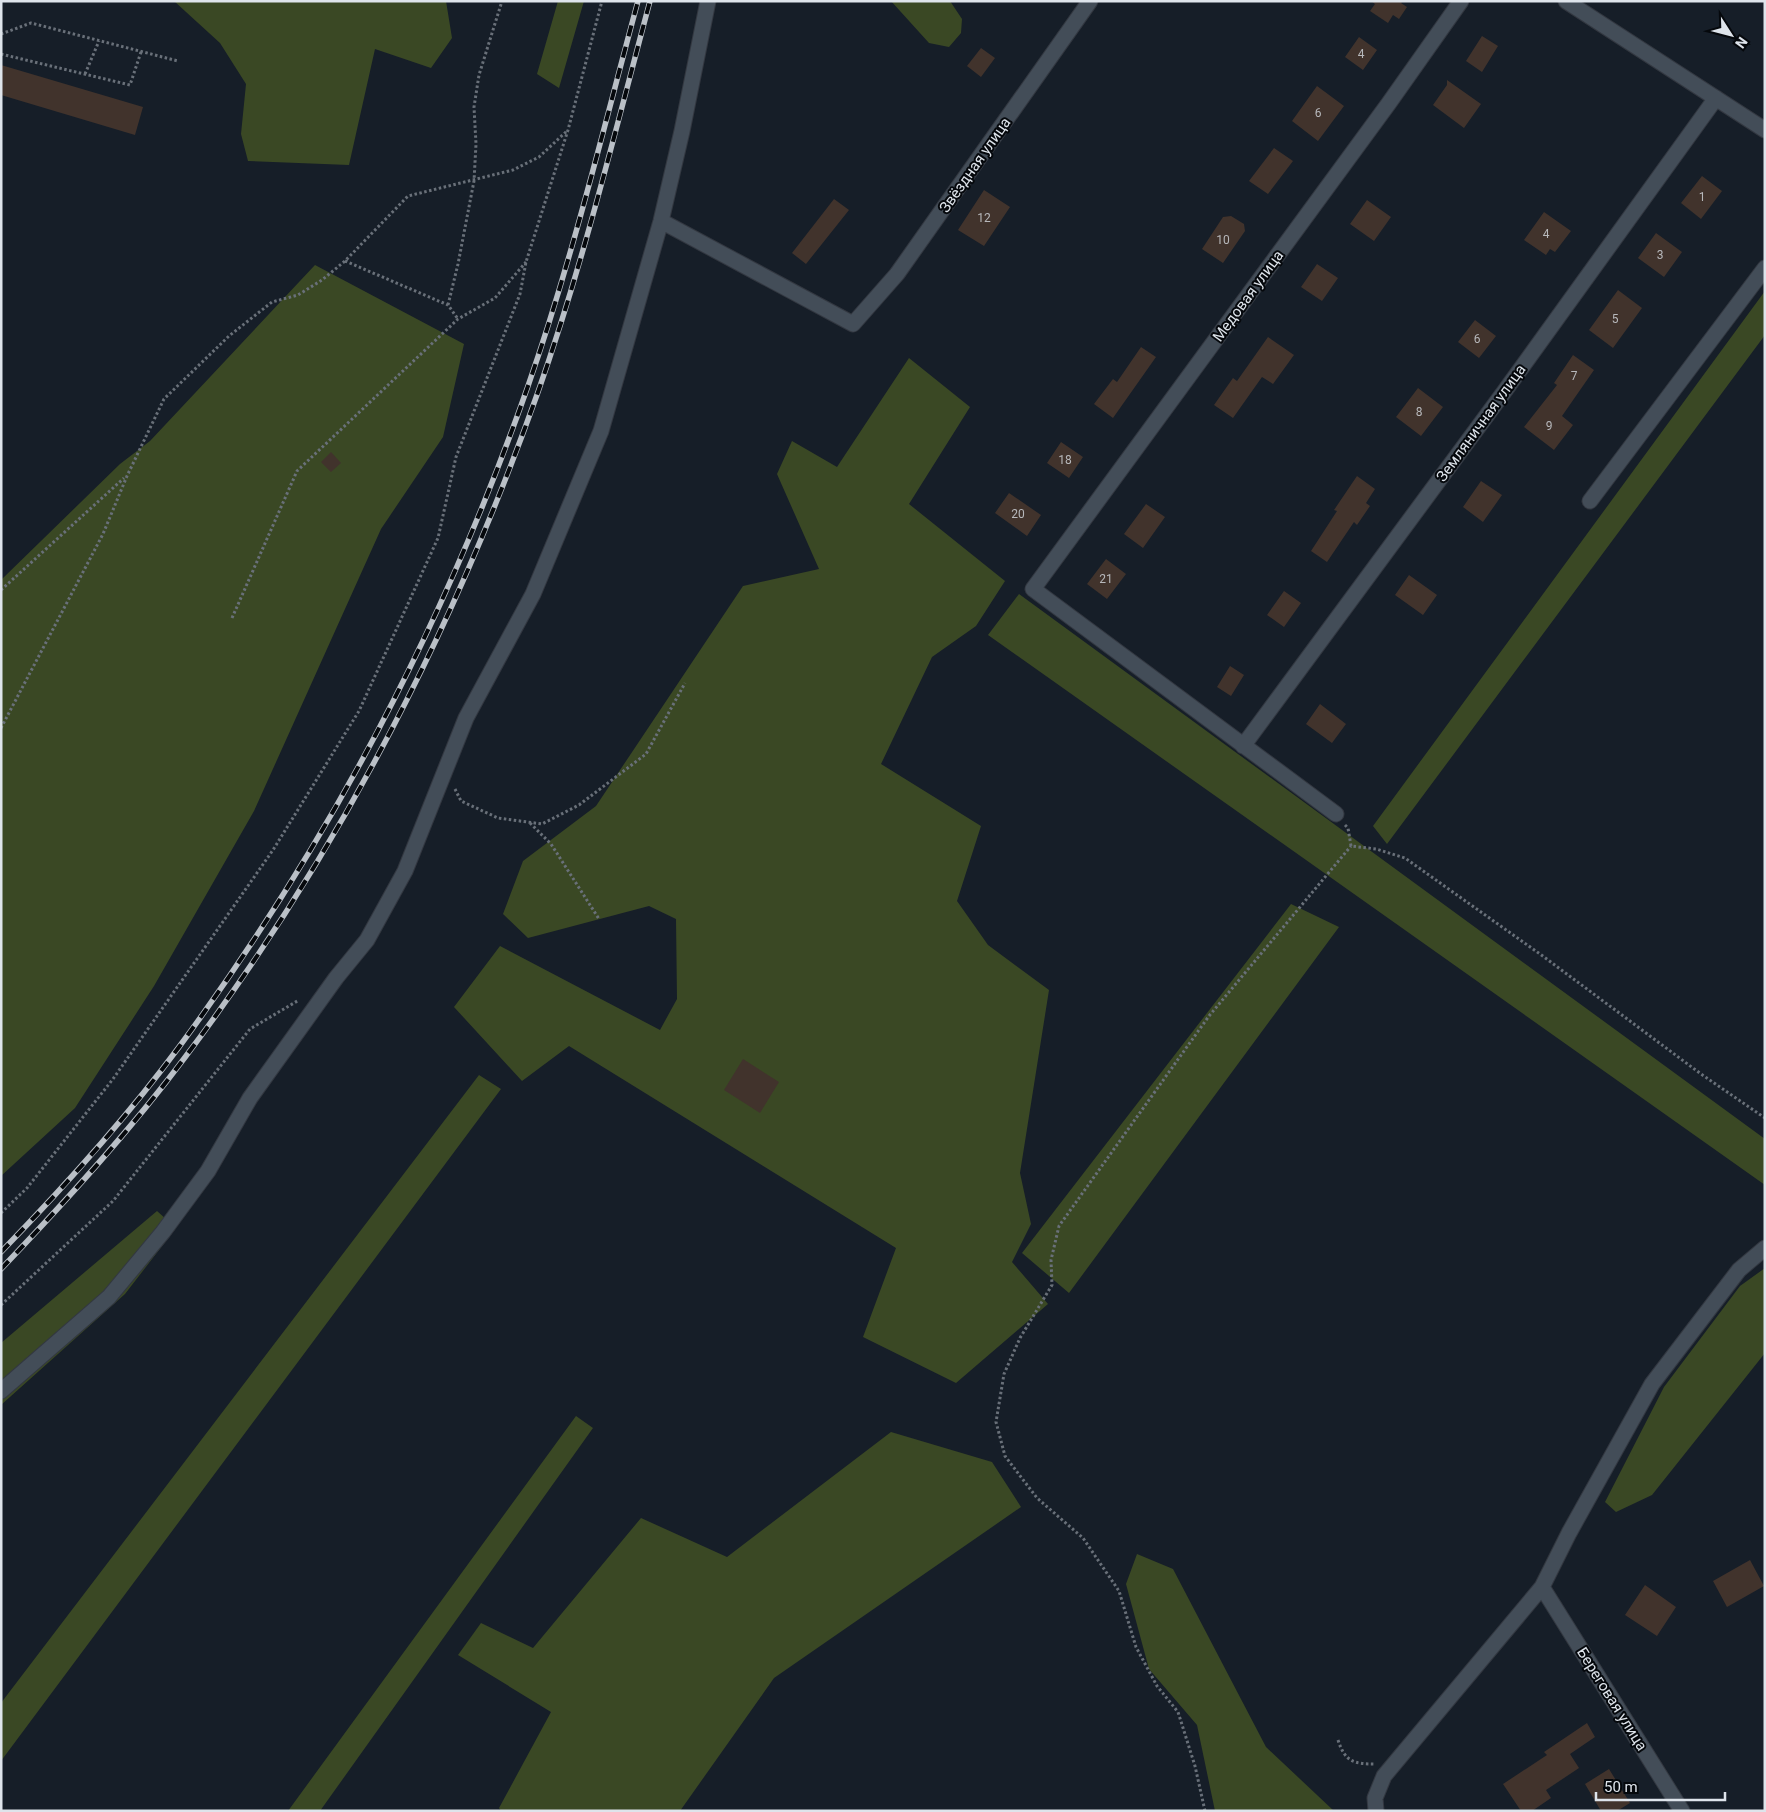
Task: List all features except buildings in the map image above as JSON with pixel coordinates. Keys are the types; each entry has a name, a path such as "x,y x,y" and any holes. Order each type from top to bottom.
{"street":[{"path":"1,1391 109,1298 163,1232 208,1171 250,1098 336,978 367,940 405,871 466,718 533,594 601,431 661,221 682,131 708,1"},
{"name":"Звёздная улица","path":"661,221 853,324 897,274 1090,1"},
{"name":"Медовая улица","path":"1243,746 1033,589 1389,104 1461,1"},
{"path":"1566,1 1765,130"},
{"name":"Земляничная улица","path":"1243,746 1516,376 1716,98"},
{"path":"1590,501 1765,268"},
{"path":"1243,746 1336,814"},
{"path":"1376,1811 1375,1798 1384,1776 1542,1588 1652,1384 1738,1270 1765,1248"},
{"name":"Береговая улица","path":"1542,1588 1682,1811"}],"path":[{"path":"448,305 474,181 476,144 474,107 479,75 502,1"},
{"path":"1,1213 27,1188 118,1072 273,850 359,711 438,538 456,457 520,294 526,262 568,130 602,1"},
{"path":"1,34 31,23 178,62"},
{"path":"85,74 99,41"},
{"path":"1,54 130,85 141,52"},
{"path":"1,728 103,534 127,476 164,399 229,336 272,302 298,295 322,280 345,261 408,196 513,170 539,157 568,130"},
{"path":"345,261 448,305 458,319"},
{"path":"232,618 297,471 458,319 495,298 526,262"},
{"path":"1,590 127,476"},
{"path":"445,770 461,801 498,818 542,824 579,805 646,754 685,683"},
{"path":"1205,1811 1195,1766 1178,1712 1157,1686 1136,1647 1119,1591 1083,1538 1037,1498 1005,1456 996,1422 1004,1374 1020,1338 1052,1285 1051,1260 1059,1226 1209,1016 1351,846 1348,828 1336,814"},
{"path":"529,823 551,844 599,919"},
{"path":"1351,846 1376,849 1405,858 1540,954 1701,1074 1765,1118"},
{"path":"1,1305 113,1201 250,1029 302,999"},
{"path":"1338,1740 1340,1748 1348,1759 1356,1764 1393,1764"}],"green space":[{"path":"174,1 446,1 452,38 431,68 375,49 349,165 248,161 241,134 246,84 220,43"},
{"path":"558,1 584,1 559,88 537,74"},
{"path":"891,1 950,1 962,19 961,33 949,47 929,43"},
{"path":"315,265 464,344 443,437 381,529 254,811 154,986 75,1108 1,1176 1,580 120,464 150,441"},
{"path":"1765,291 1765,335 1387,844 1373,826"},
{"path":"909,358 970,407 909,504 1005,581 976,626 932,657 881,764 981,826 957,901 988,945 1049,990 1020,1173 1031,1224 1012,1262 1048,1304 956,1383 863,1337 896,1248 569,1046 522,1081 454,1007 500,946 660,1030 677,999 676,919 649,906 528,938 503,914 523,861 596,806 743,586 819,569 777,474 792,441 837,467"},
{"path":"1019,594 1765,1139 1765,1185 988,635"},
{"path":"1291,904 1339,927 1069,1293 1022,1253"},
{"path":"479,1075 501,1089 1,1761 1,1703"},
{"path":"157,1211 176,1228 125,1294 1,1405 1,1343"},
{"path":"1765,1268 1765,1353 1652,1495 1616,1512 1605,1502 1664,1387 1740,1286"},
{"path":"576,1416 593,1428 320,1811 288,1811"},
{"path":"891,1432 992,1462 1021,1507 774,1678 680,1811 501,1811 499,1808 551,1712 458,1655 481,1623 533,1648 641,1518 727,1557"},
{"path":"1137,1554 1173,1569 1266,1747 1334,1811 1215,1811 1197,1725 1149,1669 1126,1584"}],"railway":[{"path":"1,1252 93,1152 137,1101 179,1047 285,892 333,812 378,730 420,646 459,561 495,474 528,386 573,243 638,1"},
{"path":"1,1269 97,1165 186,1056 241,979 293,900 342,820 388,737 430,653 469,567 505,480 538,392 584,247 650,1"}]}
